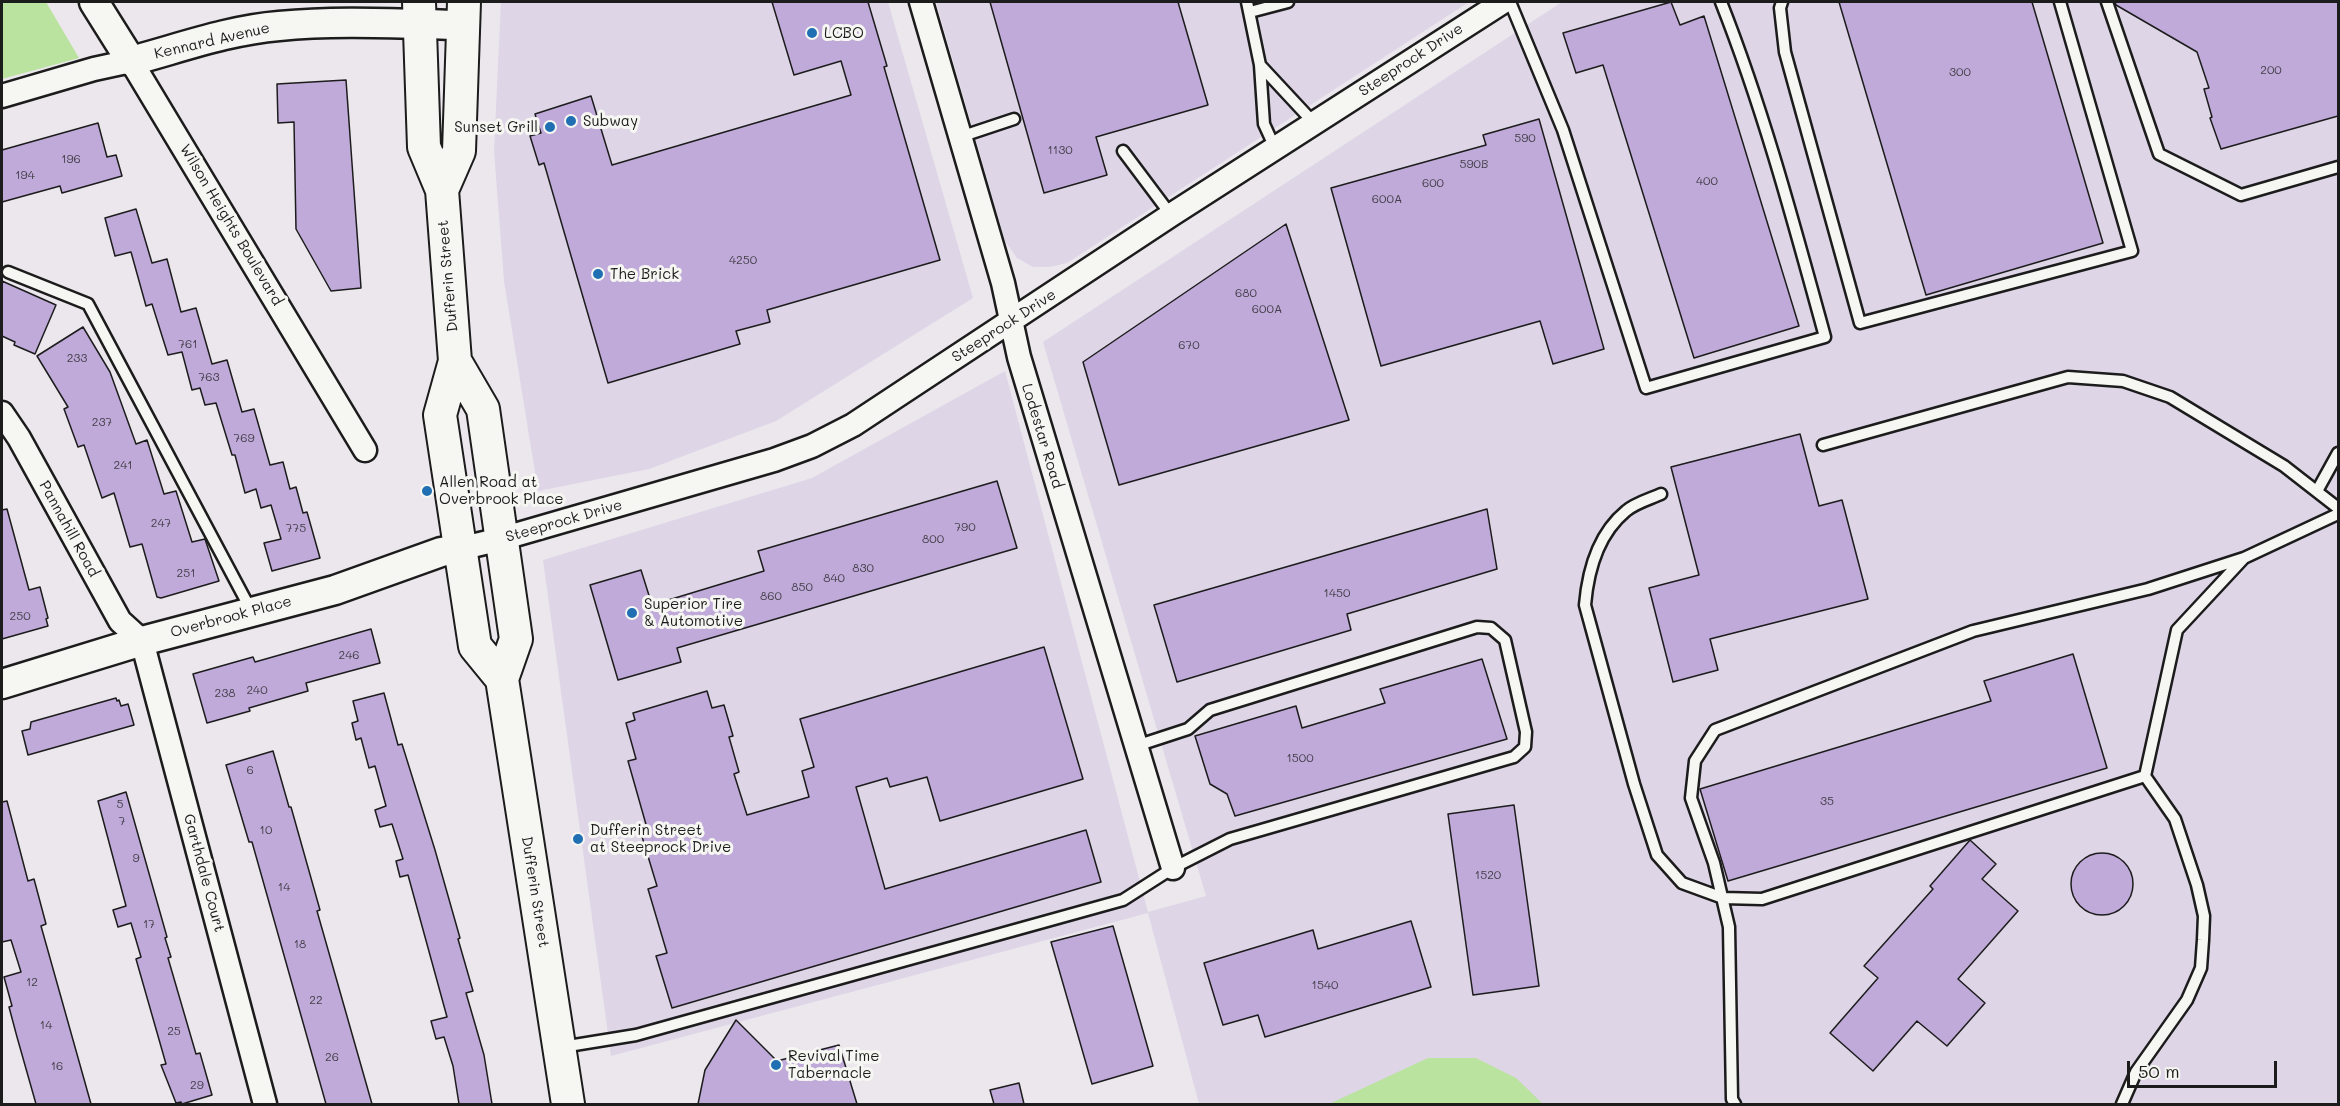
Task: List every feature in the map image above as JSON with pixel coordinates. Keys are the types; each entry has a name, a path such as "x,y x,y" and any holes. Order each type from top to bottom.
{"main road":[{"name":"Dufferin Street","path":"419,13 424,147 442,190 455,361 440,415 474,646 502,679"},
{"name":"Dufferin Street","path":"442,190 459,151 464,13"},
{"name":"Dufferin Street","path":"455,361 483,409 516,639 502,679 568,1104"}],"street":[{"name":"Wilson Heights Boulevard","path":"94,2 365,450"},
{"name":"Lodestar Road","path":"921,2 1003,283 1019,357 1173,868"},
{"name":"Steeprock Drive","path":"459,549 774,460 812,446 854,425 1171,215 1503,2"},
{"name":"Kennard Avenue","path":"2,96 94,69 248,31 278,26 348,22 419,13 464,13"},
{"name":"Pannahill Road","path":"2,413 19,438 120,621 142,640"},
{"name":"Overbrook Place","path":"2,684 142,640 335,590 441,552 459,549"},
{"name":"Garthdale Court","path":"142,640 265,1104"}],"lane":[{"path":"1275,148 1264,124 1260,65 1249,7 1288,2"},
{"path":"1510,2 1563,130 1646,388 1825,337 1775,157 1739,47 1721,2"},
{"path":"1782,2 1780,8 1785,52 1860,323 2132,251 2060,2"},
{"path":"2107,2 2159,154 2241,195 2338,167"},
{"path":"1260,65 1314,123"},
{"path":"960,137 1014,119"},
{"path":"1124,151 1171,215"},
{"path":"8,272 88,304 252,612"},
{"path":"1823,445 2068,376 2123,381 2170,397 2284,466 2338,508"},
{"path":"2317,492 2338,453"},
{"path":"1660,494 1627,510 1612,527 1596,552 1587,579 1584,605 1634,784 1657,855 1682,883 1723,898 1762,899 2145,776"},
{"path":"1735,1104 1732,1099 1729,927 1714,863 1691,798 1695,761 1715,730 1973,631 2148,589 2244,558 2338,514"},
{"path":"2122,1104 2136,1072 2187,1000 2201,968 2204,916 2197,885 2175,819 2145,776 2177,630 2244,558"},
{"path":"559,1048 636,1035 1123,900 1173,868 1230,839 1514,757 1525,747 1526,732 1505,640 1491,628 1477,627 1210,710 1188,729 1136,746"}],"shaded area":[{"path":"501,2 888,2 973,298 776,421 649,469 538,491 504,281 494,151"},
{"path":"936,2 1469,2 1067,263 1050,267 1033,267 1017,258 1005,241"},
{"path":"1562,2 2338,2 2338,1104 1199,1104 1148,913 611,1056 543,560 812,478 1005,371 1148,912 1206,896 1043,342"}],"green space":[{"path":"2,2 46,2 79,58 2,79"},
{"path":"1428,1058 1476,1058 1516,1078 1543,1104 1329,1104"}],"building":[{"path":"772,2 868,2 887,66 884,67 940,260 767,310 770,322 736,331 740,344 608,383 544,163 539,165 530,136 541,133 535,114 591,96 612,165 851,95 841,61 794,75"},
{"path":"990,2 1178,2 1208,105 1096,137 1107,175 1044,193"},
{"path":"1671,2 1680,25 1704,16 1799,326 1694,358 1603,65 1576,73 1563,33"},
{"path":"1839,2 2032,2 2103,243 1926,295"},
{"path":"2115,2 2338,2 2338,116 2221,149 2210,118 2212,117 2204,89 2209,88 2197,52 2116,5"},
{"path":"346,80 361,288 331,291 296,229 294,122 278,123 277,84"},
{"path":"1539,119 1604,349 1553,364 1540,321 1381,366 1331,188 1486,145 1483,135"},
{"path":"98,123 107,157 116,155 122,176 62,193 60,186 2,202 2,150"},
{"path":"136,209 152,263 167,259 181,312 196,308 212,364 227,360 242,412 254,409 270,465 283,462 290,489 296,487 303,513 307,512 320,558 272,571 264,543 281,539 271,505 261,508 256,489 245,493 235,455 232,455 216,403 205,405 200,388 192,390 182,352 168,355 152,304 146,306 131,252 115,256 105,218"},
{"path":"1286,224 1349,420 1119,485 1083,362"},
{"path":"2,281 56,305 35,354 14,345 15,342 2,336"},
{"path":"83,327 110,372 136,444 147,440 164,494 176,491 192,542 205,539 219,581 161,598 157,597 142,544 130,547 114,493 102,498 84,445 78,447 64,409 68,407 37,356"},
{"path":"1800,434 1819,506 1842,500 1868,599 1710,639 1718,670 1673,682 1649,588 1699,575 1671,467"},
{"path":"997,481 1017,548 677,648 681,662 618,680 590,585 641,570 652,605 764,571 758,551"},
{"path":"7,509 29,590 40,587 48,626 2,639 2,510"},
{"path":"1487,509 1497,569 1347,614 1351,630 1177,682 1154,605"},
{"path":"371,629 380,663 306,683 308,691 207,723 193,674 253,657 255,662"},
{"path":"1044,647 1083,779 940,821 927,777 890,787 887,778 856,787 885,889 1086,830 1101,882 672,1008 656,956 667,953 648,889 657,886 640,830 647,828 628,761 636,759 626,723 635,720 633,713 707,691 712,708 724,705 733,736 729,737 739,772 734,774 747,815 809,797 802,771 814,767 800,719"},
{"path":"2073,654 2107,768 1728,881 1700,789 1991,701 1984,681"},
{"path":"1482,659 1507,739 1235,816 1227,794 1210,784 1195,736 1296,706 1302,728 1385,703 1380,689"},
{"path":"384,693 398,745 402,744 435,850 460,938 458,939 473,991 466,993 484,1055 492,1104 459,1104 453,1066 444,1037 436,1039 431,1021 447,1017 408,875 400,877 396,861 403,859 392,824 380,827 375,810 386,806 375,766 369,768 361,738 356,740 352,723 358,721 353,701"},
{"path":"116,698 121,706 128,704 134,725 28,755 22,731 30,729 31,722"},
{"path":"273,751 320,910 317,911 372,1104 326,1104 252,842 249,842 226,765"},
{"path":"126,792 167,937 165,938 171,957 168,958 196,1054 200,1053 212,1095 182,1104 181,1102 176,1103 161,1065 166,1064 136,959 141,957 131,923 118,927 113,910 126,906 98,801"},
{"path":"7,801 28,881 34,879 46,924 41,926 91,1104 36,1104 17,1037 4,977 21,972 11,940 2,942 2,802"},
{"path":"1514,805 1539,986 1473,995 1448,814"},
{"path":"1970,840 1996,864 1982,879 2018,911 1958,979 1985,1003 1947,1046 1917,1021 1873,1071 1830,1033 1878,978 1864,966 1933,889 1930,886"},
{"path":"2096,853 2108,853 2124,862 2131,872 2133,884 2131,896 2124,906 2108,915 2096,915 2085,910 2076,901 2071,890 2071,878 2076,867 2085,858"},
{"path":"1411,921 1431,987 1265,1037 1258,1015 1223,1025 1204,963 1313,930 1318,949"},
{"path":"1113,926 1153,1066 1092,1084 1051,942"},
{"name":"Revival Time Tabernacle","path":"736,1020 777,1061 839,1045 857,1104 698,1104 705,1070"},
{"path":"1019,1083 1024,1104 994,1104 990,1090"}],"place":[{"name":"LCBO","path":"812,33"},
{"name":"Subway","path":"571,121"},
{"name":"Sunset Grill","path":"550,127"},
{"name":"The Brick","path":"598,274"},
{"name":"Allen Road at Overbrook Place","path":"427,491"},
{"name":"Superior Tire & Automotive","path":"632,613"},
{"name":"Dufferin Street at Steeprock Drive","path":"578,839"},
{"name":"Revival Time Tabernacle","path":"776,1065"}]}
